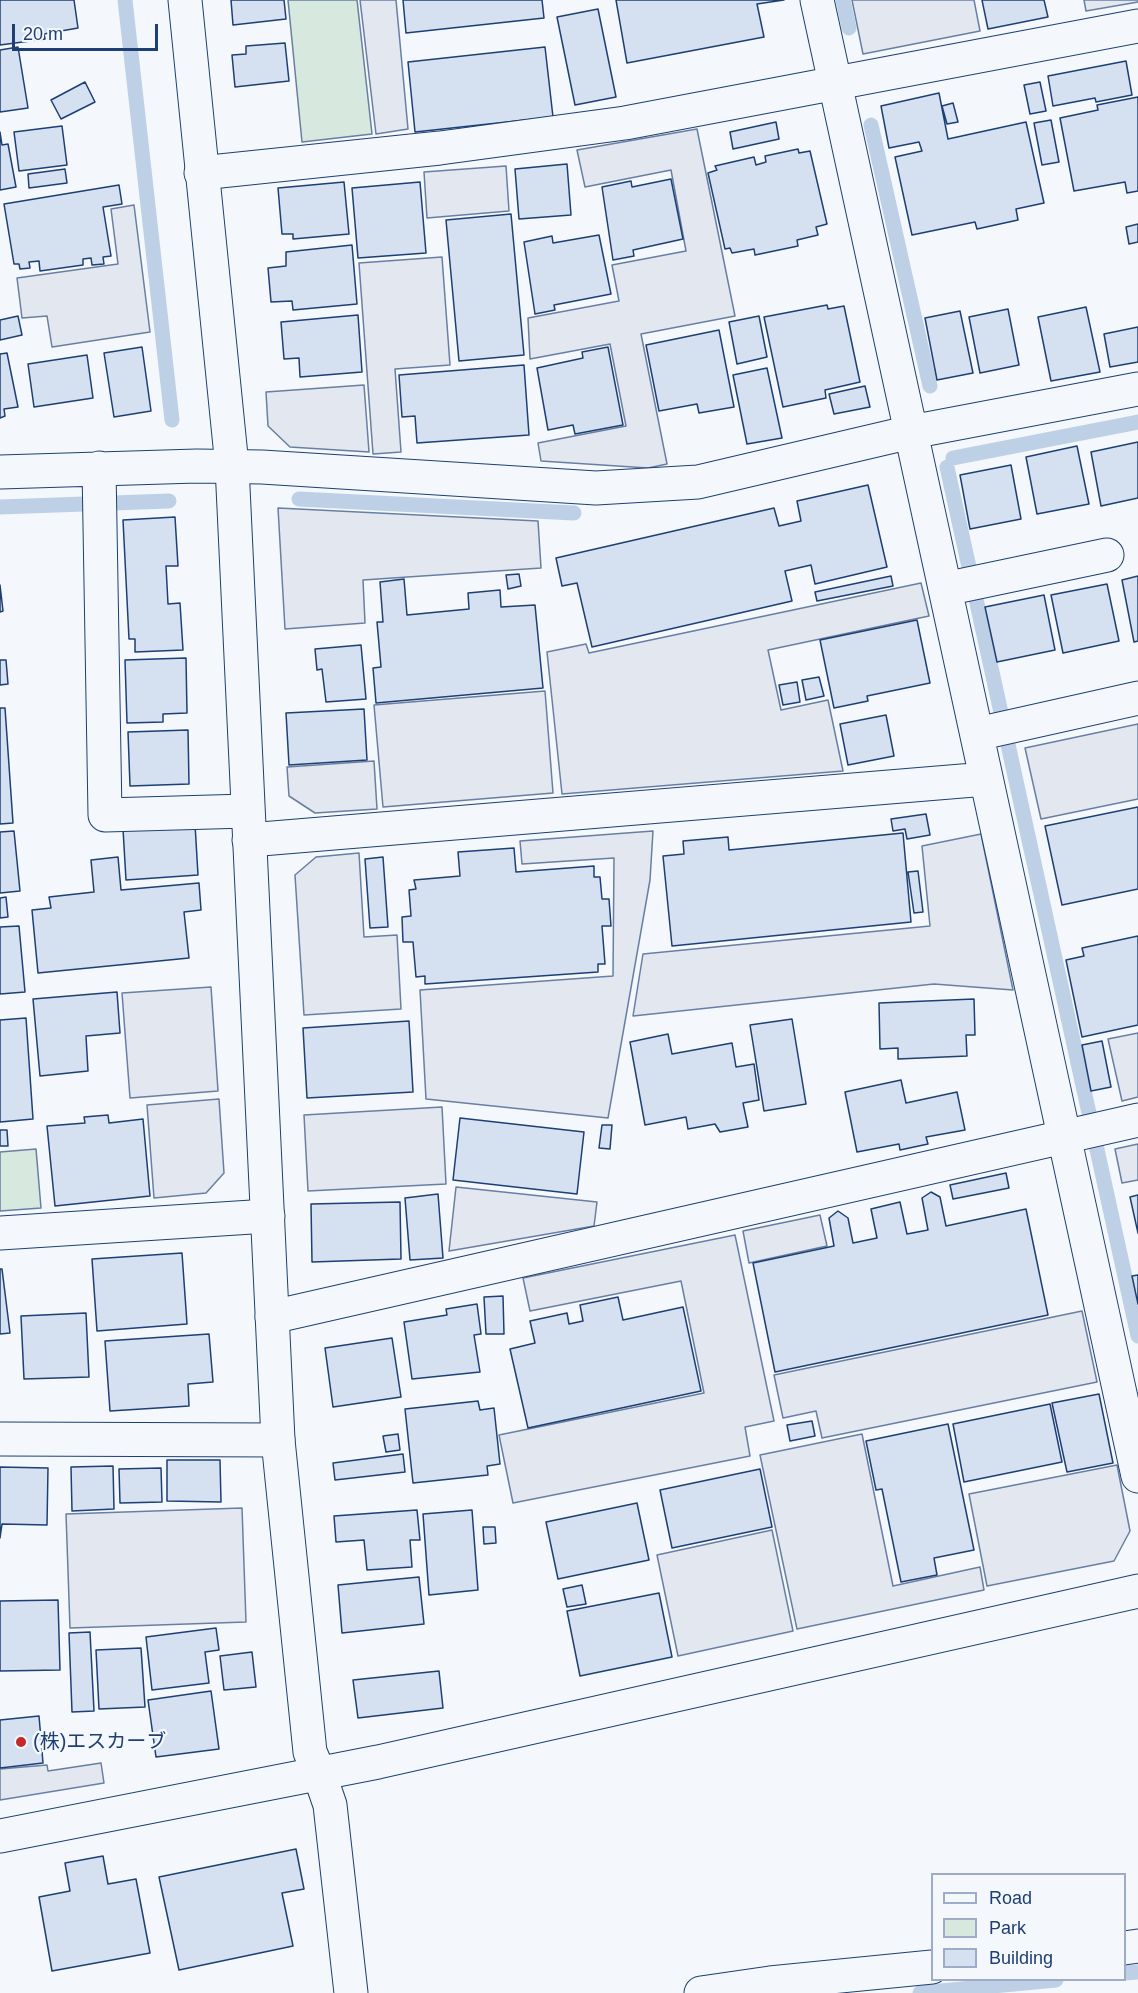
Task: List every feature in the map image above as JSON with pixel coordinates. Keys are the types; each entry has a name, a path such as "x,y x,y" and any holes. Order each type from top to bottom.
{"street":[{"path":"185,0 232,466 279,1440 310,1752 330,1805 351,1993"},
{"path":"817,0 911,432 962,585 995,730 986,779 1084,1133 1138,1476"},
{"path":"201,172 440,148 625,123 836,81 1138,26"},
{"path":"0,472 99,491 232,466 596,488 698,482 911,432 1138,389"},
{"path":"99,491 105,815 248,825 986,779"},
{"path":"962,585 1107,555"},
{"path":"995,730 1138,698"},
{"path":"272,1317 1138,1120"},
{"path":"0,1233 268,1216"},
{"path":"0,1439 279,1440"},
{"path":"0,1836 319,1773 1138,1591"},
{"path":"701,1993 770,1983 931,1967"}],"green space":[{"path":"288,0 357,0 372,134 302,142"},
{"path":"36,1149 41,1208 0,1211 0,1152"}],"shaded area":[{"path":"360,0 396,0 408,129 376,134"},
{"path":"852,0 974,0 980,31 863,54"},
{"path":"1084,0 1138,0 1138,2 1086,11"},
{"path":"697,129 735,316 641,334 667,464 648,468 541,461 538,443 626,426 610,344 530,359 528,318 619,301 612,265 686,251 671,170 585,187 577,150"},
{"path":"506,166 509,211 427,218 424,172"},
{"path":"134,205 150,332 52,347 47,316 22,318 17,278 118,264 111,209"},
{"path":"442,257 450,365 395,369 401,452 373,454 359,263"},
{"path":"364,385 369,452 290,447 268,426 266,392"},
{"path":"278,508 538,521 541,568 363,580 365,623 285,629"},
{"path":"921,583 929,616 768,650 781,710 828,700 843,771 562,794 547,652 586,644 589,653"},
{"path":"545,691 553,793 383,807 374,705"},
{"path":"1138,724 1138,799 1041,819 1025,748"},
{"path":"374,761 377,809 315,813 289,796 287,767"},
{"path":"653,831 650,880 608,1118 426,1099 420,990 613,976 614,858 522,864 520,841"},
{"path":"981,834 1013,990 934,984 633,1016 643,954 930,926 922,846"},
{"path":"359,853 364,937 397,935 401,1009 304,1015 295,875 316,857"},
{"path":"211,987 218,1091 130,1098 122,993"},
{"path":"1138,1033 1138,1097 1122,1101 1108,1039"},
{"path":"219,1099 224,1173 206,1193 154,1198 147,1105"},
{"path":"442,1107 446,1184 308,1191 304,1115"},
{"path":"1138,1144 1138,1180 1122,1183 1115,1149"},
{"path":"456,1187 597,1202 594,1226 449,1251"},
{"path":"820,1215 827,1246 749,1263 743,1231"},
{"path":"735,1235 774,1421 745,1427 750,1456 513,1503 499,1435 704,1393 681,1281 530,1311 523,1278"},
{"path":"1082,1311 1097,1382 822,1438 816,1411 783,1418 774,1375"},
{"path":"862,1434 893,1586 980,1567 984,1590 797,1629 760,1455"},
{"path":"1117,1465 1130,1531 1114,1561 987,1586 969,1494"},
{"path":"242,1508 246,1622 70,1628 66,1514"},
{"path":"772,1530 793,1631 678,1656 657,1555"},
{"path":"101,1763 104,1783 0,1800 0,1769 47,1765 48,1771"}],"building":[{"path":"0,0 74,0 78,28 44,34 45,39 0,45"},
{"path":"231,0 284,0 286,19 233,25"},
{"path":"403,0 542,0 544,18 406,33"},
{"path":"616,0 784,0 757,4 764,37 627,63"},
{"path":"982,0 1044,0 1048,17 988,29"},
{"path":"598,9 616,97 575,105 557,17"},
{"path":"285,43 289,81 235,87 232,55 246,54 246,46"},
{"path":"18,47 28,108 0,112 0,50"},
{"path":"545,47 553,117 415,132 408,62"},
{"path":"1126,61 1132,95 1096,102 1095,98 1053,106 1048,76"},
{"path":"85,82 95,102 61,119 51,100"},
{"path":"1040,82 1046,111 1030,114 1024,85"},
{"path":"939,93 948,139 1026,122 1044,203 1016,209 1018,220 977,229 975,222 912,235 895,157 922,151 919,142 889,148 881,106"},
{"path":"1138,97 1138,191 1127,193 1125,182 1074,191 1060,118 1098,110 1097,105"},
{"path":"953,103 958,122 947,124 942,106"},
{"path":"1051,120 1059,162 1042,165 1034,123"},
{"path":"776,122 779,139 733,149 730,132"},
{"path":"62,126 67,165 19,171 14,132"},
{"path":"0,132 2,145 8,144 16,187 0,190"},
{"path":"798,149 799,153 810,151 827,224 816,227 818,235 797,240 798,246 755,255 754,249 732,253 730,248 725,249 708,173 717,170 715,166 754,157 756,165 766,162 765,156"},
{"path":"567,164 571,215 519,219 515,169"},
{"path":"65,169 67,183 29,188 28,174"},
{"path":"671,179 683,239 633,250 634,256 613,260 602,187 631,181 632,187"},
{"path":"344,182 349,234 293,239 293,234 282,234 278,188"},
{"path":"420,182 426,253 358,258 352,188"},
{"path":"119,185 122,204 103,207 111,256 103,257 104,264 92,265 91,258 83,259 83,265 40,271 39,261 29,262 30,268 20,269 19,264 14,264 4,204"},
{"path":"511,214 524,355 459,361 446,220"},
{"path":"1138,224 1138,242 1129,244 1126,227"},
{"path":"599,235 611,294 554,305 555,310 535,314 524,242 552,236 553,243"},
{"path":"352,245 357,304 293,310 292,301 271,302 268,268 286,266 286,252"},
{"path":"827,305 828,309 844,306 860,382 825,390 826,398 783,407 764,317"},
{"path":"1086,307 1100,372 1051,381 1038,317"},
{"path":"1008,309 1019,365 980,373 969,317"},
{"path":"960,311 973,373 937,380 925,318"},
{"path":"358,315 362,372 300,377 299,358 284,359 281,322"},
{"path":"18,316 22,335 0,340 0,320"},
{"path":"759,316 767,357 737,364 729,322"},
{"path":"1138,327 1138,362 1110,367 1104,334"},
{"path":"719,330 734,407 699,413 697,404 659,411 646,345"},
{"path":"142,347 151,411 114,417 104,353"},
{"path":"608,347 623,425 575,434 573,425 548,430 537,368 583,358 582,352"},
{"path":"7,353 18,407 4,409 5,416 0,418 0,354"},
{"path":"87,355 93,398 34,407 28,364"},
{"path":"524,365 529,435 417,443 415,416 402,417 399,375"},
{"path":"767,368 782,438 747,444 733,375"},
{"path":"865,386 870,407 834,414 829,394"},
{"path":"1138,442 1138,498 1101,506 1091,452"},
{"path":"1077,446 1089,504 1037,514 1026,457"},
{"path":"1011,465 1021,519 970,529 960,475"},
{"path":"868,485 887,567 815,584 811,565 785,571 792,601 592,647 577,583 562,586 556,558 774,508 779,526 801,521 797,501"},
{"path":"175,517 178,566 166,566 168,604 180,603 183,650 135,652 135,639 129,639 123,520"},
{"path":"519,574 521,586 508,589 506,575"},
{"path":"891,576 893,586 817,601 815,592"},
{"path":"1138,576 1138,641 1134,642 1122,580"},
{"path":"404,579 407,615 469,609 468,593 500,590 501,607 535,605 543,688 376,703 373,668 381,667 377,622 383,622 380,582"},
{"path":"1107,584 1119,641 1063,653 1051,595"},
{"path":"0,585 3,611 0,612"},
{"path":"1044,595 1055,650 997,662 985,607"},
{"path":"917,620 930,683 867,696 868,701 834,708 820,640"},
{"path":"361,645 366,699 326,702 322,669 317,670 315,649"},
{"path":"186,658 187,713 163,714 163,722 127,723 125,660"},
{"path":"0,660 6,660 8,684 0,685"},
{"path":"819,677 824,696 806,700 802,680"},
{"path":"797,682 800,702 783,705 779,685"},
{"path":"0,708 5,708 13,823 0,824"},
{"path":"364,709 367,760 289,765 286,713"},
{"path":"886,715 894,756 848,765 840,724"},
{"path":"188,730 189,784 130,786 128,732"},
{"path":"1138,807 1138,889 1062,905 1045,826"},
{"path":"926,814 930,835 907,839 905,829 893,831 891,819"},
{"path":"195,824 198,875 126,880 123,829"},
{"path":"14,831 20,891 0,893 0,832"},
{"path":"903,833 911,922 672,946 663,856 684,854 683,841 728,837 729,850"},
{"path":"514,848 516,872 594,866 594,877 600,877 602,899 609,899 611,926 602,926 605,964 598,964 598,972 425,984 425,976 416,977 413,942 403,942 402,917 411,916 409,890 416,889 414,880 460,876 458,852"},
{"path":"118,857 121,890 199,883 201,910 184,912 189,958 38,973 32,910 51,908 49,897 94,892 91,860"},
{"path":"383,857 388,927 370,928 365,859"},
{"path":"918,871 923,912 914,913 908,872"},
{"path":"6,897 8,917 0,918 0,898"},
{"path":"19,926 25,992 0,994 0,927"},
{"path":"1138,936 1138,1025 1082,1037 1066,960 1084,956 1082,948"},
{"path":"117,992 120,1033 86,1036 88,1071 40,1076 33,999"},
{"path":"974,999 975,1035 966,1035 967,1056 898,1059 898,1048 880,1049 879,1003"},
{"path":"26,1018 33,1119 0,1122 0,1020"},
{"path":"792,1019 806,1104 764,1111 750,1025"},
{"path":"409,1021 413,1092 307,1098 303,1028"},
{"path":"668,1034 672,1054 732,1043 736,1067 754,1064 759,1100 743,1103 748,1127 720,1132 715,1124 688,1129 686,1117 645,1125 630,1042"},
{"path":"1102,1041 1111,1087 1091,1091 1082,1045"},
{"path":"901,1080 906,1103 957,1092 965,1130 926,1137 928,1144 900,1150 899,1144 857,1152 845,1092"},
{"path":"108,1115 109,1123 143,1119 150,1196 55,1206 47,1126 85,1123 84,1117"},
{"path":"460,1118 584,1132 577,1194 453,1180"},
{"path":"602,1125 612,1125 610,1149 599,1148"},
{"path":"0,1130 7,1130 8,1146 0,1146"},
{"path":"1006,1173 1009,1188 953,1199 950,1185"},
{"path":"931,1192 940,1197 946,1226 1026,1209 1048,1315 775,1372 753,1263 834,1246 829,1218 838,1211 848,1218 853,1243 877,1238 871,1209 900,1202 907,1234 928,1230 922,1198"},
{"path":"438,1194 443,1258 410,1260 405,1198"},
{"path":"1138,1195 1138,1233 1130,1197"},
{"path":"400,1202 401,1259 312,1262 311,1204"},
{"path":"182,1253 187,1324 97,1331 92,1259"},
{"path":"0,1269 2,1269 10,1333 0,1334"},
{"path":"1138,1275 1138,1304 1132,1276"},
{"path":"503,1296 504,1334 486,1334 484,1297"},
{"path":"618,1297 623,1320 683,1307 701,1391 528,1428 510,1349 535,1343 530,1321 567,1313 569,1324 583,1321 580,1305"},
{"path":"477,1304 481,1334 474,1335 480,1372 412,1379 404,1322 447,1315 446,1309"},
{"path":"86,1313 89,1377 24,1379 21,1316"},
{"path":"209,1334 213,1382 188,1384 189,1406 110,1411 105,1341"},
{"path":"392,1338 401,1397 333,1407 325,1348"},
{"path":"1099,1394 1113,1463 1067,1472 1052,1403"},
{"path":"478,1401 480,1410 494,1408 500,1464 487,1466 488,1475 413,1483 405,1409"},
{"path":"1050,1404 1062,1462 964,1482 953,1424"},
{"path":"812,1421 815,1436 790,1441 787,1425"},
{"path":"948,1424 974,1550 934,1558 937,1575 901,1582 882,1489 876,1490 866,1441"},
{"path":"398,1434 400,1450 386,1452 383,1436"},
{"path":"403,1454 405,1472 335,1480 333,1463"},
{"path":"167,1460 220,1460 221,1502 167,1501"},
{"path":"113,1466 114,1509 72,1511 71,1467"},
{"path":"0,1467 48,1468 47,1525 2,1524 0,1538"},
{"path":"161,1468 162,1502 120,1503 119,1469"},
{"path":"760,1469 772,1527 672,1548 660,1490"},
{"path":"637,1503 649,1560 558,1579 546,1522"},
{"path":"417,1510 420,1540 410,1540 412,1567 367,1570 364,1540 336,1542 334,1516"},
{"path":"472,1510 478,1590 429,1595 423,1514"},
{"path":"483,1527 495,1527 496,1543 484,1544"},
{"path":"419,1577 424,1624 342,1633 338,1585"},
{"path":"582,1585 586,1604 567,1607 563,1589"},
{"path":"659,1593 672,1657 580,1676 567,1611"},
{"path":"58,1600 60,1670 0,1671 0,1601"},
{"path":"216,1628 219,1650 205,1652 209,1683 152,1690 146,1637"},
{"path":"90,1632 94,1711 72,1712 69,1633"},
{"path":"141,1648 145,1707 99,1709 96,1650"},
{"path":"252,1652 256,1687 224,1690 220,1656"},
{"path":"439,1671 443,1708 358,1718 353,1680"},
{"path":"211,1691 219,1749 156,1757 148,1700"},
{"name":"(株)エスカーブ","path":"39,1716 43,1763 0,1768 0,1720"},
{"path":"296,1849 304,1889 282,1893 293,1946 179,1970 159,1877"},
{"path":"103,1856 108,1884 136,1879 150,1953 52,1971 39,1897 70,1891 65,1863"}],"waterway":[{"path":"125,0 172,420"},
{"path":"843,0 849,28"},
{"path":"871,125 930,386"},
{"path":"953,458 1138,422"},
{"path":"947,467 1138,1336"},
{"path":"299,499 574,513"},
{"path":"0,507 169,501"},
{"path":"1126,1973 1138,1972"},
{"path":"920,1993 1046,1981"}],"place":[{"name":"(株)エスカーブ","path":"21,1742"}]}
